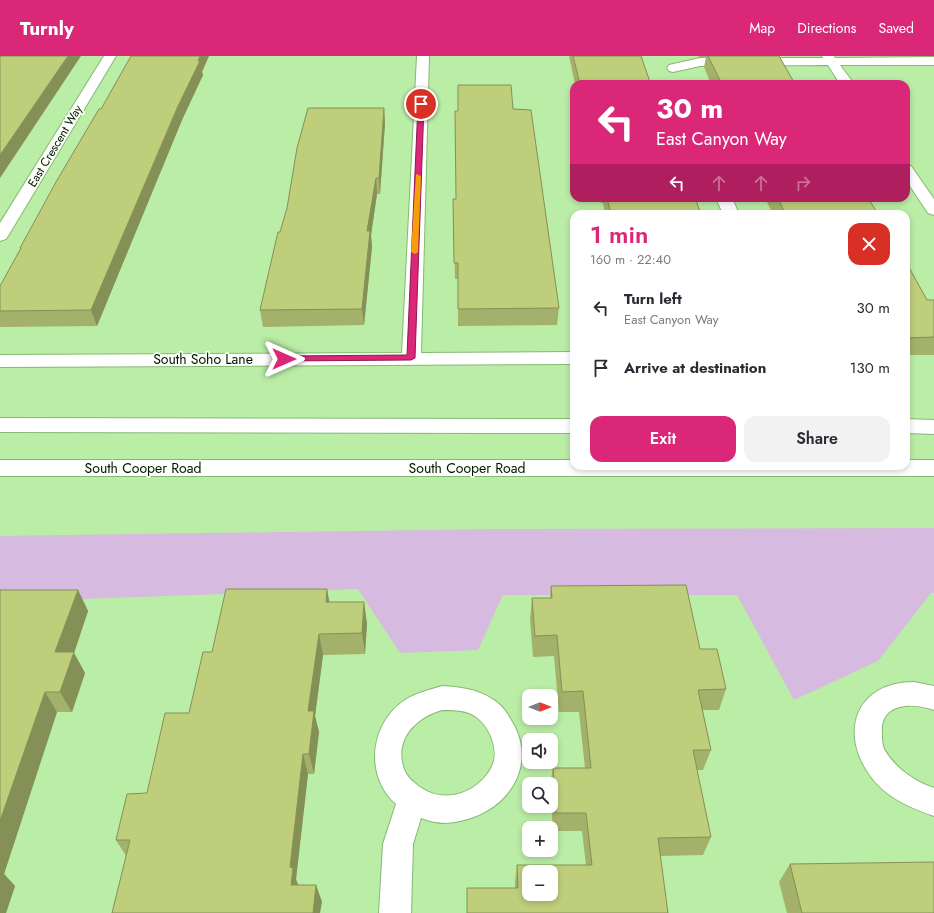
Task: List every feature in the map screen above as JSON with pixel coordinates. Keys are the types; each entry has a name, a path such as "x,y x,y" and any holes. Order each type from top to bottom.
{"street":[{"name":"East Crescent Way","path":"0,236 110,56"},
{"path":"411,358 423,56"},
{"path":"667,56 675,74"},
{"path":"675,74 700,62 829,59 934,61"},
{"path":"829,59 843,79"},
{"path":"738,62 744,74"},
{"path":"675,74 744,74 843,79 869,71 934,70"},
{"path":"910,175 934,210"},
{"name":"South Soho Lane","path":"0,361 570,358"},
{"path":"0,425 570,426"},
{"path":"910,426 934,426"},
{"name":"South Cooper Road","path":"0,468 570,468"},
{"name":"South Cooper Road","path":"910,468 934,468"},
{"path":"934,698 926,695 906,693 888,698 875,708 868,721 868,738 873,756 886,774 904,789 924,800 934,802"},
{"path":"442,698 462,700 481,706 495,718 504,732 509,749 507,767 500,783 487,797 469,806 450,810 430,808 412,800 398,785 389,767 388,748 394,730 406,714 423,704 442,698"},
{"path":"395,913 398,844 412,800"}],"shaded area":[{"path":"934,528 934,593 931,593 878,661 794,700 737,595 503,595 478,650 400,653 358,589 0,602 0,536 494,529"}],"building":[{"path":"0,56 68,56 0,155"},
{"path":"131,56 200,56 198,61 200,61 178,106 91,310 0,311 0,286 56,182 99,109 101,109"},
{"path":"573,56 641,56 649,80 579,80"},
{"path":"708,56 779,56 793,80 720,80"},
{"path":"458,85 511,85 513,109 531,110 559,308 458,309 458,263 454,263 453,199 456,199 455,111 458,111"},
{"path":"308,108 384,108 379,178 376,178 367,231 370,231 362,309 260,310 278,232 280,232 287,208 297,148"},
{"path":"608,202 696,202 700,210 610,210"},
{"path":"780,202 870,202 876,210 786,210 784,210"},
{"path":"910,269 927,300 934,300 934,337 910,338"},
{"path":"686,585 700,649 717,649 726,689 698,690 711,750 693,750 711,837 658,838 668,913 467,913 467,888 518,888 517,865 522,865 522,901 558,901 558,865 592,865 586,813 558,813 558,777 554,777 553,769 591,768 583,691 562,692 557,635 535,636 532,598 552,598 551,586"},
{"path":"226,589 327,589 326,602 364,602 362,633 319,634 308,711 314,711 309,754 303,754 290,867 293,868 291,885 316,885 313,913 112,913 130,840 116,840 127,794 147,793 165,713 189,713 203,652 212,652"},
{"path":"0,590 78,590 55,652 74,652 60,692 45,692 0,821"},
{"path":"934,862 934,913 802,913 790,864"}],"slow traffic":[{"path":"415,252 418,176"}],"route":[{"path":"284,359 411,358 421,104"}]}
